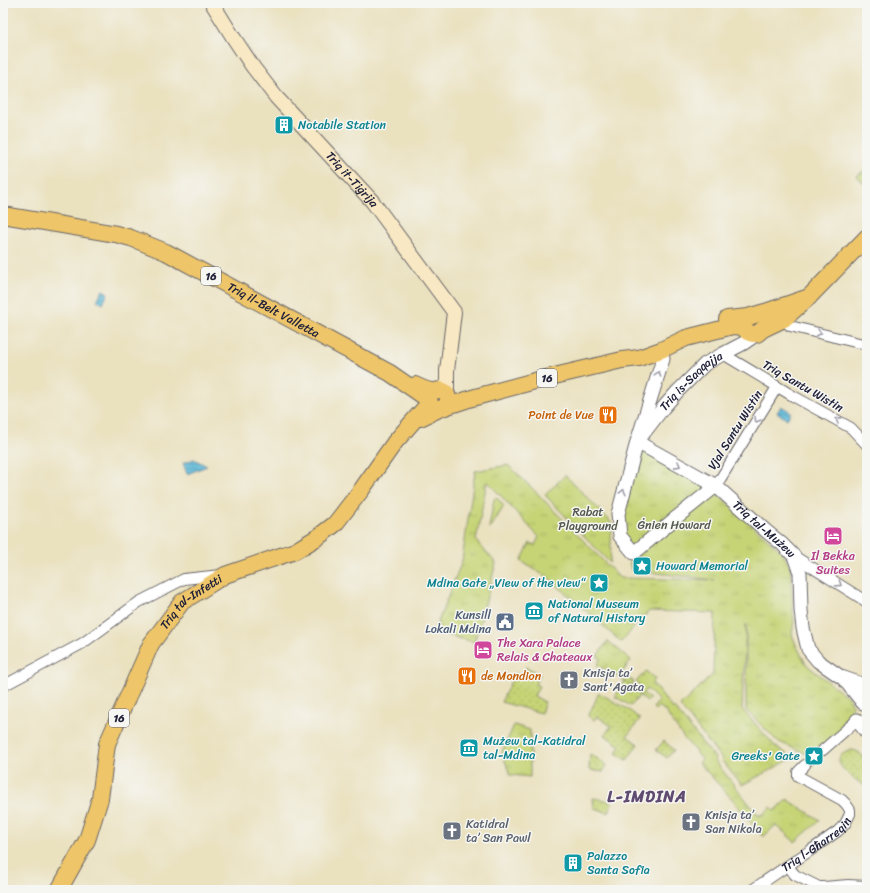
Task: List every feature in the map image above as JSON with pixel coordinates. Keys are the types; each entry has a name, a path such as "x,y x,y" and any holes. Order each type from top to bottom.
{"main road":[{"name":"Triq it-Tiġrija","path":"212,3 253,67 276,97 372,201 454,312 447,371 439,398"},
{"name":"Triq il-Belt Valletta","path":"3,215 116,234 131,238 166,252 402,381 439,398"},
{"name":"16","path":"439,398 460,393 472,398 546,378 622,360 639,358 661,350 686,338 733,326 784,319 809,297 867,237"},
{"name":"16","path":"622,360 680,332 729,319 755,323 809,297"},
{"name":"Triq tal-Infetti","path":"59,890 88,840 100,799 107,744 151,644 182,602 225,575 294,552 335,524 395,442 413,422 439,398"}],"street":[{"path":"784,319 790,326 867,345"},
{"name":"Triq is-Saqqajja","path":"637,442 677,392 705,364 744,343 755,323"},
{"path":"661,350 663,359 637,442 618,514 620,536 634,553 716,486"},
{"name":"Triq Santu Wistin","path":"723,354 793,396 851,428 867,445"},
{"name":"Vjal Santu Wistin","path":"716,486 778,387"},
{"name":"Triq tal-Mużew","path":"637,442 716,486 794,556 800,573 801,610 803,628 808,649 818,661 841,677 867,686"},
{"path":"794,556 867,602"},
{"path":"3,686 83,643 140,602 184,579 225,575"},
{"name":"Triq tal-Mużew","path":"841,677 864,711 867,733"},
{"path":"823,750 864,711 863,696 867,689"},
{"name":"Triq l-Għarreqin","path":"752,890 838,831 849,818 850,810 842,800 798,776 798,772 806,765"},
{"path":"788,866 795,875 819,887 848,885 867,886"}],"green space":[{"path":"867,168 867,187 857,176"},
{"name":"Ġnien Howard","path":"638,445 716,493 782,552 790,567 794,622 792,634 796,645 809,667 848,697 852,705 847,719 821,760 777,741 746,710 746,624 742,709 775,746 793,758 742,785 680,706 713,674 715,613 649,611 621,642 551,580 521,561 530,543 535,545 539,537 487,481 476,541 496,563 474,642 434,632 462,561 475,471 508,465 620,578 715,580 631,570 621,515"},
{"name":"Rabat Playground","path":"565,475 612,523 610,563 545,495"},
{"path":"496,497 504,506 490,529 494,499"},
{"path":"608,641 631,660 622,673 634,682 631,687 623,680 597,665 601,658 597,656"},
{"path":"526,667 540,674 535,684 539,686 534,696 545,702 541,713 501,702 515,673 521,676"},
{"path":"646,671 655,679 652,683 715,758 715,761 758,815 762,815 771,807 775,811 787,799 820,820 795,842 776,825 763,837 734,801 699,763 702,759 683,737 665,711 659,706 655,710 653,708 659,701 647,689 643,693 650,699 647,702 636,692 641,687 636,682"},
{"path":"625,681 640,695 631,706 615,697"},
{"path":"599,693 629,710 640,719 627,736 638,744 627,760 616,753 620,746 605,735 611,726 597,716 594,720 588,716"},
{"path":"514,725 530,730 530,777 510,775 502,752"},
{"path":"664,741 674,750 667,758 656,750"},
{"path":"852,750 858,752 865,759 867,788 843,769 840,764 839,758 843,754"},
{"path":"590,754 607,765 603,772 589,770"},
{"path":"593,798 612,803 609,813 594,808"}],"water":[{"path":"103,290 108,293 103,304 97,300"},
{"path":"781,406 791,412 787,419 777,413"},
{"path":"194,459 207,466 187,474 183,463"}],"tunnel":[{"path":"805,765 823,750"}],"place":[{"name":"Notabile Station","path":"284,125"},
{"name":"Point de Vue","path":"608,415"},
{"name":"Il Bekka Suites","path":"833,536"},
{"name":"Howard Memorial","path":"642,566"},
{"name":"Mdina Gate „View of the view“","path":"599,583"},
{"name":"National Museum of Natural History","path":"534,611"},
{"name":"Kunsill Lokali Mdina","path":"505,622"},
{"name":"The Xara Palace Relais & Chateaux","path":"483,650"},
{"name":"de Mondion","path":"467,676"},
{"name":"Knisja ta’ Sant'Agata","path":"569,680"},
{"name":"Mużew tal-Katidral tal-Mdina","path":"469,748"},
{"name":"Greeks' Gate","path":"814,756"},
{"name":"Knisja ta’ San Nikola","path":"691,822"},
{"name":"Katidral ta’ San Pawl","path":"452,831"},
{"name":"Palazzo Santa Sofia","path":"573,863"}],"district":[{"name":"L-IMDINA","path":"647,796"}]}
